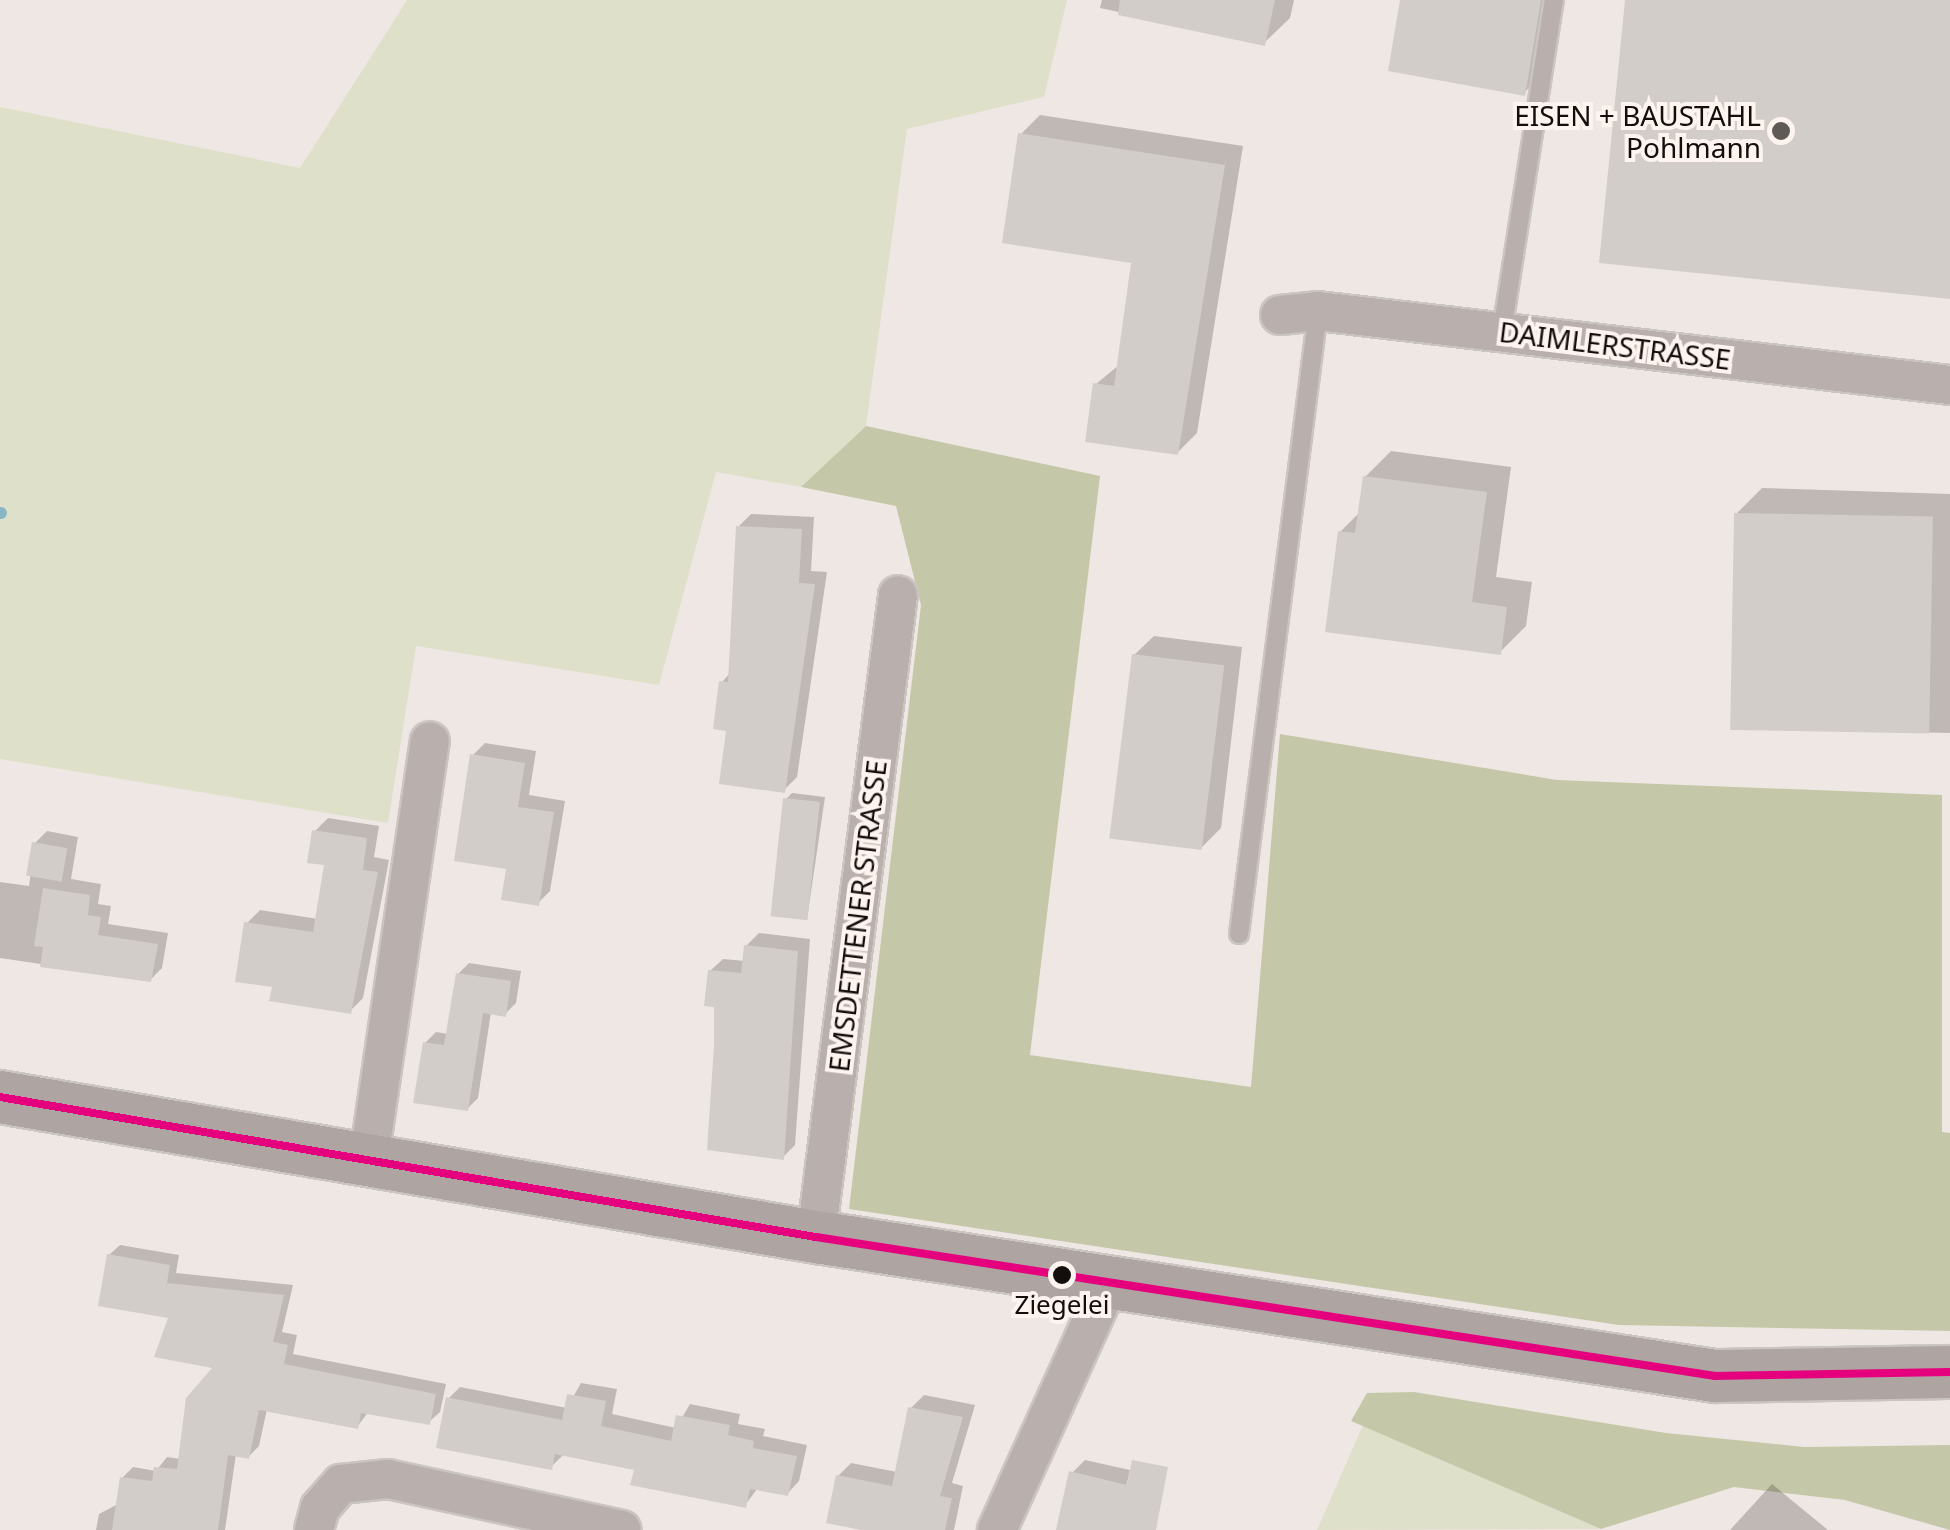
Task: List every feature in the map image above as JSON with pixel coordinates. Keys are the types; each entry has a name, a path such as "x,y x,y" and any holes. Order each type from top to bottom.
{"main road":[{"path":"0,1097 816,1237 1715,1376 1950,1372"}],"street":[{"name":"DAIMLERSTRASSE","path":"1280,316 1318,310 1950,385"},
{"name":"EMSDETTENER STRASSE","path":"816,1237 898,595"},
{"path":"368,1158 430,741"},
{"path":"997,1530 1109,1282"},
{"path":"314,1530 320,1508 341,1484 388,1479 622,1530"}],"lane":[{"path":"1502,331 1554,0"},
{"path":"1240,934 1318,310"}],"green space":[{"path":"407,0 1067,0 1044,97 907,129 866,426 801,487 716,472 659,685 416,646 388,823 0,759 0,107 300,168"},
{"path":"866,426 1100,476 1030,1055 1251,1087 1280,734 1557,780 1942,795 1942,1132 1950,1133 1950,1331 1619,1325 849,1209 921,605 896,506 801,487"},
{"path":"1414,1392 1666,1433 1804,1447 1950,1445 1950,1530 1845,1500 1734,1487 1601,1529 1351,1421 1367,1393"},
{"path":"1363,1425 1601,1529 1317,1530"}],"building":[{"path":"1120,0 1275,0 1265,46 1118,15"},
{"path":"1400,0 1541,0 1525,96 1388,71"},
{"name":"EISEN + BAUSTAHL Pohlmann","path":"1625,0 1950,0 1950,299 1599,263"},
{"path":"1018,133 1225,165 1178,455 1085,442 1093,383 1114,386 1131,263 1002,243"},
{"path":"1363,476 1487,492 1472,602 1507,607 1501,655 1325,632 1338,531 1355,533"},
{"path":"1734,513 1933,516 1929,733 1730,730"},
{"path":"736,526 802,529 799,583 815,584 785,793 719,784 726,731 713,729 719,681 728,682"},
{"path":"1132,654 1224,665 1202,850 1109,839"},
{"path":"470,754 525,763 518,807 554,812 539,906 501,900 506,869 454,861"},
{"path":"783,798 820,802 807,920 771,916"},
{"path":"312,830 367,838 363,870 378,872 351,1014 269,1001 272,987 235,982 244,922 313,932 324,865 307,863"},
{"path":"32,842 67,848 62,882 26,875"},
{"path":"43,888 90,895 88,915 101,917 98,935 158,944 151,982 40,967 43,947 34,946"},
{"path":"744,945 798,951 784,1160 707,1150 714,1045 714,1007 704,1006 708,970 741,973"},
{"path":"456,973 511,981 506,1017 483,1013 468,1111 413,1103 423,1042 444,1045"},
{"path":"107,1254 170,1265 167,1283 284,1295 273,1342 288,1345 284,1364 436,1394 430,1425 361,1413 358,1429 259,1410 249,1459 228,1455 218,1530 112,1530 120,1477 152,1481 154,1467 177,1469 186,1398 212,1368 154,1357 168,1318 98,1306"},
{"path":"567,1394 606,1401 601,1426 671,1441 676,1415 730,1425 728,1435 754,1441 753,1448 797,1456 788,1496 750,1489 746,1508 630,1485 634,1470 555,1454 552,1470 436,1448 446,1397 562,1420"},
{"path":"908,1407 963,1417 940,1496 952,1498 945,1530 861,1530 826,1523 836,1475 892,1486"},
{"path":"1132,1460 1168,1467 1156,1530 1056,1530 1069,1471 1127,1485"}],"transit line":[{"path":"0,1097 816,1237 1715,1376 1950,1372"}],"place":[{"name":"EISEN + BAUSTAHL Pohlmann","path":"1781,131"},
{"name":"Ziegelei","path":"1062,1275"}]}
